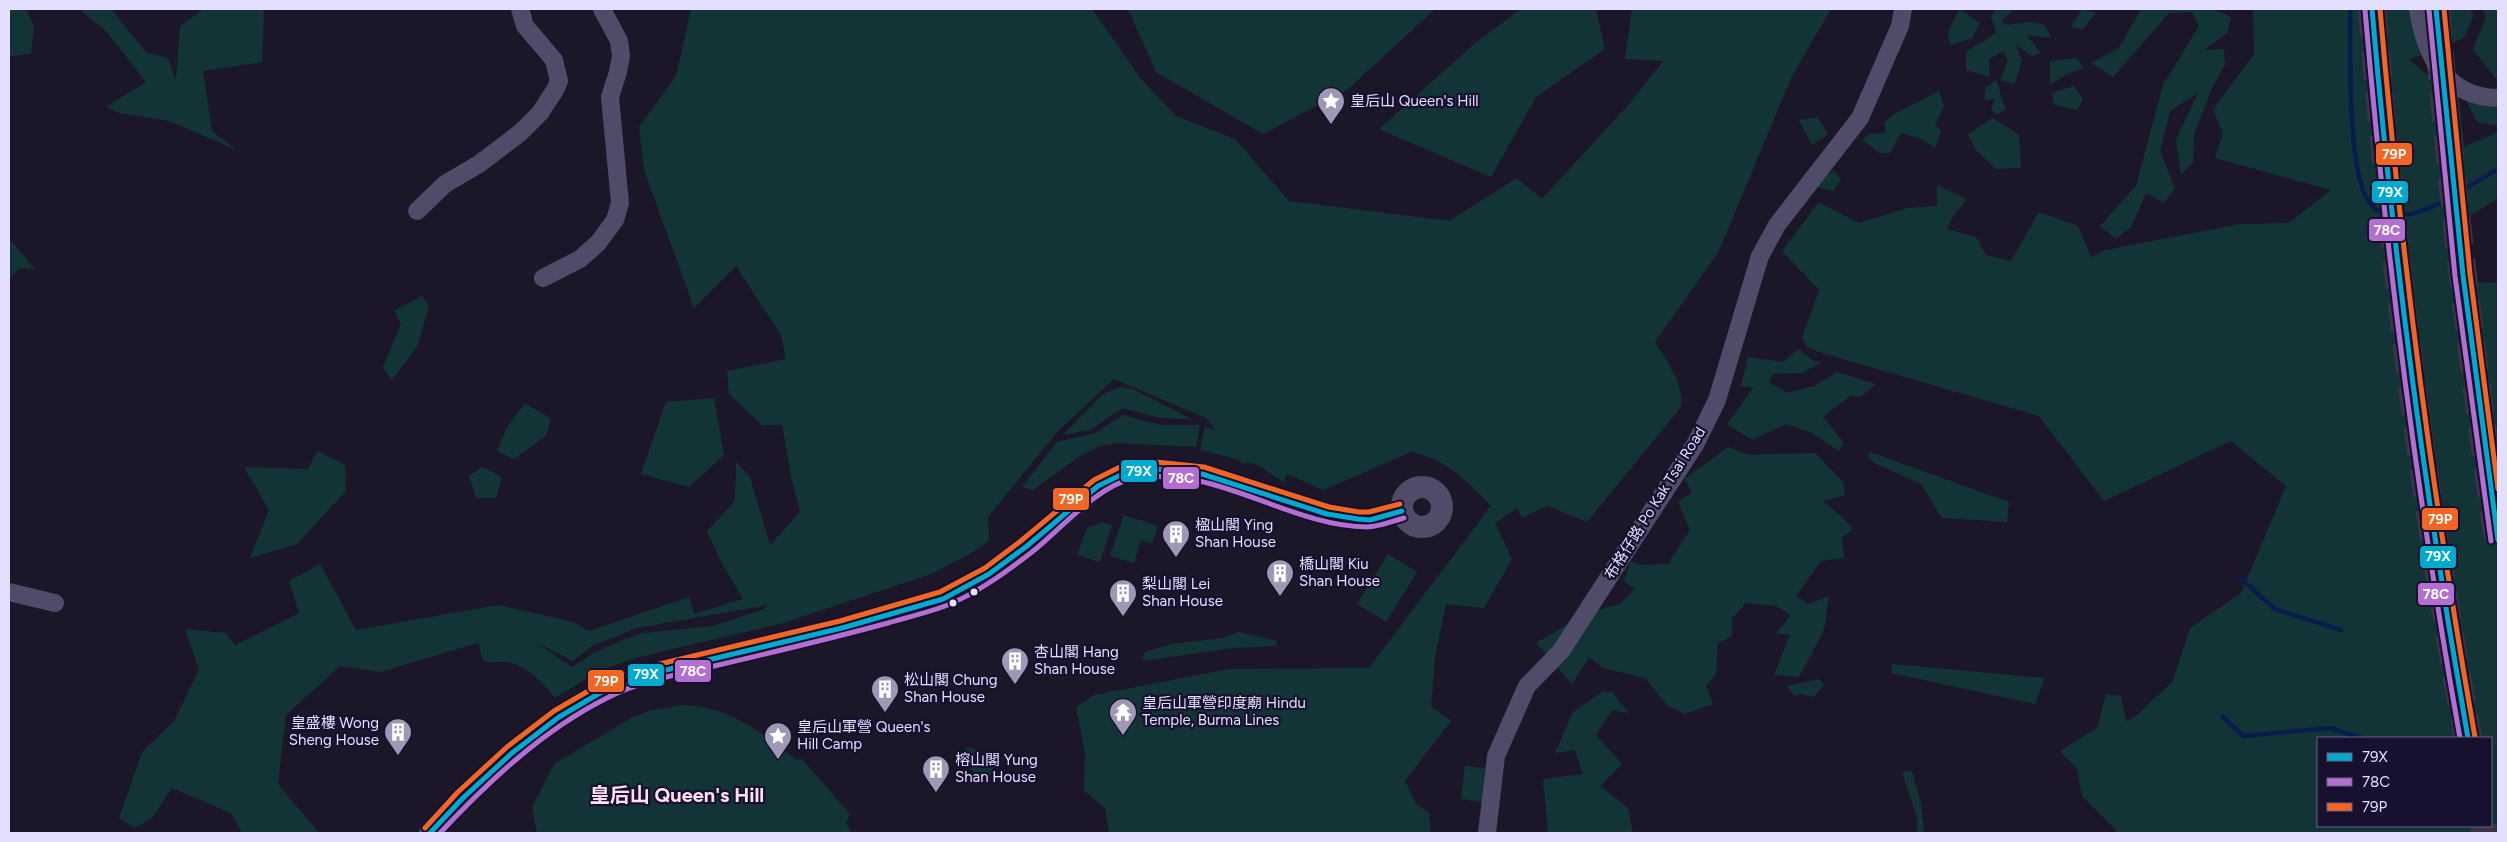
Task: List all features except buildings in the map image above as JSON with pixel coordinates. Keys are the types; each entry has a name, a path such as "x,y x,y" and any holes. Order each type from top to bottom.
{"street":[{"path":"417,211 445,184 479,164 520,133 540,113 556,90 558,81 554,60 525,26 520,9"},
{"path":"543,278 580,259 598,243 615,220 620,203 610,97 621,56 619,41 602,9"},
{"name":"布格仔路 Po Kak Tsai Road","path":"1487,833 1496,756 1527,686 1561,651 1696,443 1717,400 1760,256 1777,225 1860,118 1900,26 1903,9"},
{"path":"2418,9 2424,43 2444,75 2461,88 2473,94 2498,98"},
{"path":"430,833 463,798 512,753 559,717 605,690 645,675 842,628 944,599 990,574 1027,546 1098,486 1127,472 1156,469 1202,474 1327,514 1358,519 1370,520 1402,511"},
{"path":"9,592 55,603"}],"green space":[{"path":"9,9 26,9 34,26 31,54 9,56"},
{"path":"79,9 111,9 147,53 168,58 176,80 180,26 204,9 264,9 262,62 203,71 212,131 237,150 169,121 119,113 106,107 146,82 106,31"},
{"path":"691,9 1092,9 1141,79 1176,116 1235,139 1289,201 1449,221 1517,178 1542,199 1630,103 1663,61 1625,59 1632,9 1831,9 1792,76 1719,251 1655,342 1677,381 1680,390 1681,407 1587,522 1548,506 1522,518 1517,508 1495,523 1512,559 1484,608 1446,604 1435,657 1431,706 1451,721 1405,781 1416,804 1429,813 1431,833 1109,833 1105,808 1084,791 1085,753 1076,707 1094,695 1229,669 1369,668 1491,506 1472,487 1445,465 1413,451 1323,490 1287,474 1284,482 1254,464 1242,464 1238,459 1200,450 1205,426 1216,431 1206,418 1114,379 1057,432 988,517 989,541 968,555 931,574 783,623 635,658 597,672 555,698 540,681 520,666 512,663 492,663 483,660 478,643 380,672 340,666 286,715 278,784 319,833 242,833 231,813 172,788 152,818 135,828 119,818 142,752 174,721 199,670 185,629 226,633 235,645 299,613 289,581 320,564 356,630 498,605 573,622 589,631 689,597 694,614 743,599 720,560 707,531 735,501 736,462 750,477 770,545 800,512 791,476 782,425 762,425 729,394 727,371 786,359 781,335 736,266 694,308 644,170 639,127 676,76","holes":["769,605 764,609 713,626 643,633 594,653 572,667 534,641 573,661 592,646 637,628"]},
{"path":"1128,9 1435,9 1347,90 1263,134 1156,72"},
{"path":"1521,9 1596,9 1605,49 1536,97 1491,177 1379,129 1474,44"},
{"path":"1959,9 1980,23 1972,38 1950,45 1948,33"},
{"path":"1996,9 2015,9 2001,21 2007,25 2030,22 2045,25 2051,38 2027,35 2040,53 2032,56 2016,45 2022,60 2015,84 2000,80 2008,60 2003,51 1989,59 1990,77 1966,70 1966,52 1996,32 1991,17"},
{"path":"2082,9 2096,13 2083,29 2071,27"},
{"path":"2141,9 2212,9 2231,17 2227,33 2204,50 2224,49 2225,65 2213,86 2194,135 2193,163 2181,174 2176,140 2198,93 2170,111 2160,151 2175,188 2164,203 2146,193 2131,227 2116,239 2100,226 2136,186 2163,85 2199,26 2192,12 2169,13 2113,77 2091,63 2119,48"},
{"path":"2253,9 2470,9 2474,15 2464,38 2409,60 2459,102 2464,147 2498,132 2498,198 2469,217 2475,282 2498,283 2498,833 2116,833 2116,830 2082,796 2077,769 2060,751 2097,728 2106,694 2121,696 2126,721 2137,715 2173,681 2190,628 2241,593 2286,486 2231,441 2104,501 2039,416 1822,353 1807,347 1802,337 1819,290 1782,251 1819,202 1858,223 1908,208 1937,206 1937,185 1967,199 1953,216 1947,229 1976,237 1986,255 2011,261 2039,212 2078,226 2091,257 2105,250 2240,224 2289,223 2331,190 2215,158 2223,132 2213,110 2254,54"},
{"path":"2482,9 2498,9 2498,81 2473,50 2486,17"},
{"path":"2076,58 2084,68 2067,74 2050,85 2050,61"},
{"path":"1996,80 2006,110 1996,114 1991,109 1995,99 1984,100 1986,87"},
{"path":"2458,84 2498,108 2498,126 2477,122"},
{"path":"2074,86 2083,99 2077,110 2054,105 2052,93"},
{"path":"1939,91 1944,106 1935,125 1941,131 1935,148 1922,139 1901,133 1890,153 1879,153 1863,140 1869,134 1886,133 1884,123 1894,114"},
{"path":"1817,117 1828,134 1812,145 1799,120"},
{"path":"1993,118 2019,135 2021,168 1996,169 1975,149 1968,134"},
{"path":"1834,171 1841,179 1833,191 1817,187 1823,176"},
{"path":"11,241 35,269 20,268 9,279 9,243"},
{"path":"422,296 429,306 417,347 392,380 383,367 401,324 394,311"},
{"path":"1798,349 1814,361 1822,362 1802,373 1773,374 1769,382 1787,393 1814,386 1837,372 1876,384 1861,397 1850,396 1823,417 1844,443 1839,451 1812,433 1786,424 1752,440 1727,424 1753,388 1741,386 1748,357 1783,362"},
{"path":"1120,387 1133,389 1193,420 1156,417 1123,408 1090,430 1063,435 1103,394"},
{"path":"714,398 724,455 689,487 641,474 666,402"},
{"path":"525,403 551,419 546,436 514,459 497,451 507,427"},
{"path":"1123,415 1160,425 1200,425 1196,447 1117,443 1101,446 1080,456 1033,490 1022,487 1057,442 1095,433"},
{"path":"1728,447 1749,455 1815,453 1843,482 1845,495 1823,501 1853,529 1842,538 1844,558 1821,561 1796,596 1808,604 1829,596 1824,630 1799,677 1774,675 1790,635 1776,633 1791,615 1776,606 1746,603 1732,618 1732,636 1718,643 1716,675 1706,686 1713,704 1684,714 1667,705 1645,678 1603,668 1589,657 1572,684 1536,643 1583,615 1619,604 1635,589 1624,581 1631,561 1640,565 1668,564 1690,530 1678,502 1692,492 1684,479"},
{"path":"317,451 345,465 346,491 297,544 250,558 269,510 244,467 308,469"},
{"path":"1870,452 2009,502 2007,522 1942,518 1921,484 1874,463 1868,456"},
{"path":"482,467 502,477 496,498 476,498 469,476"},
{"path":"1124,515 1158,526 1152,544 1141,540 1134,563 1110,556"},
{"path":"1102,522 1112,525 1100,562 1077,555 1087,528"},
{"path":"1388,554 1417,572 1386,622 1357,604"},
{"path":"1239,632 1277,641 1276,646 1233,648 1142,661 1145,652 1172,644 1223,638"},
{"path":"1892,664 2045,678 2035,704 1891,673"},
{"path":"1819,679 1824,685 1813,697 1801,694 1794,696 1787,686"},
{"path":"1603,691 1612,692 1629,713 1612,710 1596,735 1622,764 1600,786 1628,808 1633,833 1548,833 1543,779 1583,774 1575,750 1555,753 1573,712"},
{"path":"683,705 701,707 731,716 757,731 797,760 802,759 850,814 846,823 852,833 537,833 532,807 554,764 633,717 649,711"},
{"path":"966,747 984,755 996,772 982,780 966,764"},
{"path":"1465,766 1485,768 1482,802 1461,799"},
{"path":"1912,771 1921,803 1924,833 1917,833 1917,817 1902,772"}],"waterway":[{"path":"2350,9 2354,143 2364,192 2372,206 2382,213 2390,215 2414,213 2439,203 2498,169"},
{"path":"2239,577 2275,609 2341,630"},
{"path":"2223,717 2243,736 2330,728 2358,737"}],"tunnel":[{"path":"2372,9 2399,284 2423,466 2468,737"},
{"path":"2436,9 2463,275 2479,408 2498,540"},
{"path":"2484,827 2485,833"}],"transit line":[{"name":"79X","path":"2372,9 2400,284 2424,466 2468,737"},
{"name":"79P","path":"2380,9 2388,100 2419,374 2459,646 2475,737"},
{"name":"79X","path":"2436,9 2463,275 2498,540"},
{"name":"79P","path":"2444,9 2470,274 2498,489"},
{"name":"78C","path":"2365,10 2373,101 2404,375 2444,648 2460,737"},
{"name":"78C","path":"2429,10 2455,276 2491,541"},
{"name":"79P","path":"425,828 458,792 507,747 554,711 602,683 643,668 840,621 940,592 985,568 1094,480 1124,465 1156,462 1204,467 1329,507 1359,512 1369,512 1400,504"},
{"name":"79X","path":"430,833 463,798 512,753 559,717 605,690 645,675 842,628 943,599 989,574 1027,546 1098,486 1127,472 1156,469 1202,474 1327,514 1358,519 1370,520 1402,511"},
{"name":"78C","path":"440,833 497,776 539,741 583,711 607,698 632,687 658,679 844,635 924,613 957,601 1001,575 1043,543 1092,499 1119,483 1132,479 1162,476 1192,480 1221,487 1308,517 1337,524 1372,527 1404,518"}],"place":[{"name":"皇后山 Queen's Hill","path":"1331,125"},
{"name":"楹山閣 Ying Shan House","path":"1176,558"},
{"name":"橋山閣 Kiu Shan House","path":"1280,597"},
{"name":"梨山閣 Lei Shan House","path":"1123,617"},
{"name":"杏山閣 Hang Shan House","path":"1015,685"},
{"name":"松山閣 Chung Shan House","path":"885,713"},
{"name":"皇后山軍營印度廟 Hindu Temple, Burma Lines","path":"1123,736"},
{"name":"皇盛樓 Wong Sheng House","path":"398,756"},
{"name":"皇后山軍營 Queen's Hill Camp","path":"778,760"},
{"name":"榕山閣 Yung Shan House","path":"936,793"}],"district":[{"name":"皇后山 Queen's Hill","path":"677,795"}]}
